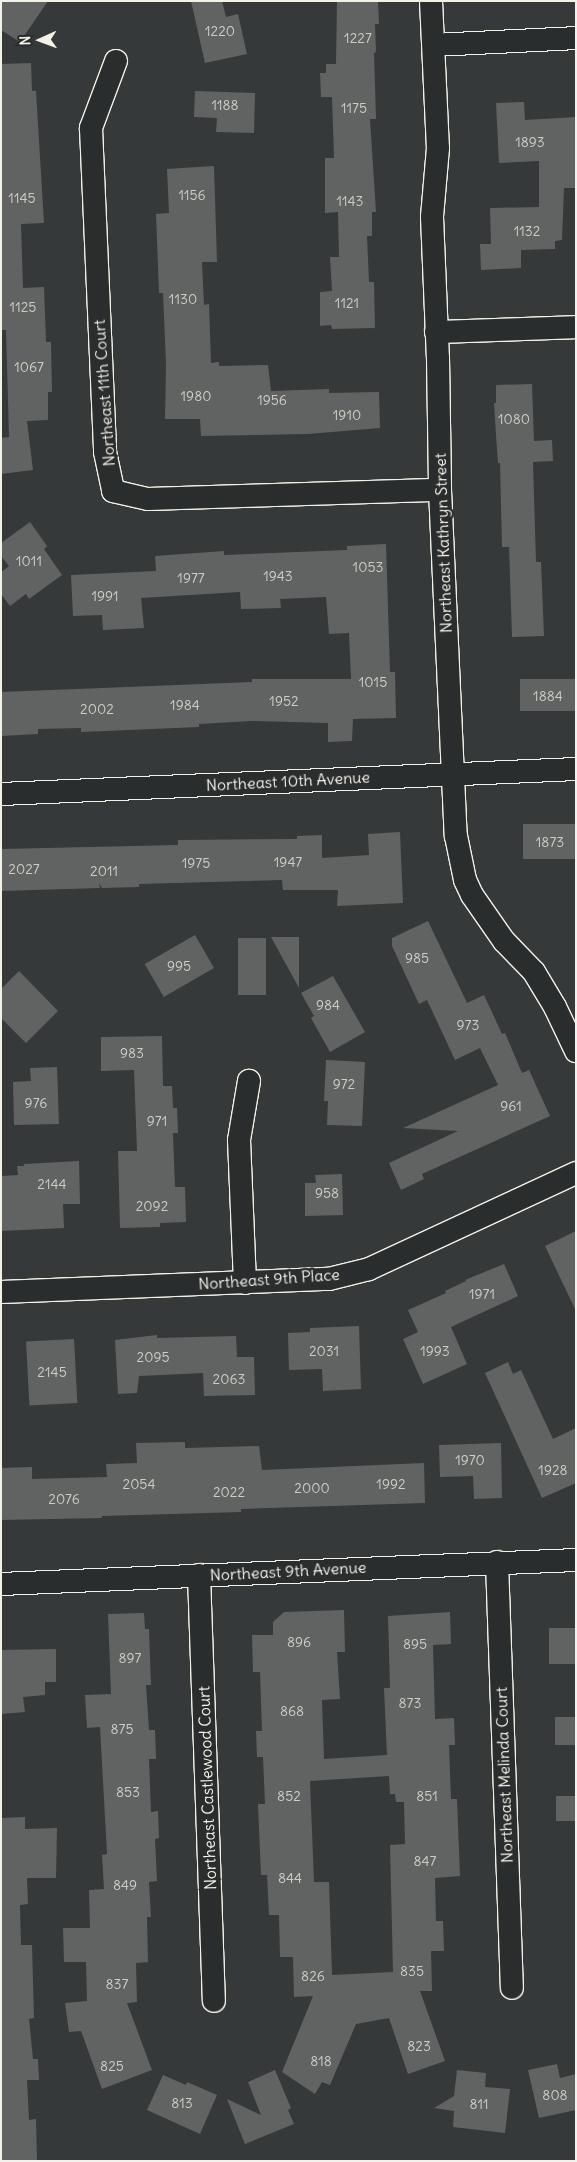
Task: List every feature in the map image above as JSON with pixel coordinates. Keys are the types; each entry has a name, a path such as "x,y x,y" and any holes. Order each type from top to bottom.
{"street":[{"name":"Northeast Kathryn Street","path":"431,1 438,148 432,217 440,490 456,836 463,872 472,895 504,941 534,972 555,1007 576,1051"},
{"path":"434,46 576,38"},
{"name":"Northeast 11th Court","path":"116,61 91,128 105,452 113,491 148,499 440,490"},
{"path":"436,332 576,327"},
{"name":"Northeast 10th Avenue","path":"1,794 576,769"},
{"path":"245,1283 239,1140 249,1081"},
{"name":"Northeast 9th Place","path":"1,1292 329,1278 369,1269 576,1173"},
{"name":"Northeast 9th Avenue","path":"1,1584 576,1560"},
{"name":"Northeast Melinda Court","path":"497,1562 512,1988"},
{"name":"Northeast Castlewood Court","path":"199,1575 214,2001"}],"building":[{"path":"1,1 48,1 20,42 1,30"},
{"path":"191,1 222,1 226,17 238,14 247,54 205,63"},
{"path":"337,1 378,1 379,24 375,24 376,52 374,53 376,119 370,119 376,212 372,212 372,236 367,236 369,282 374,282 375,328 332,329 331,325 320,326 320,292 332,291 330,257 339,257 338,212 325,213 325,158 334,158 332,97 321,97 320,73 326,73 326,64 336,64"},
{"path":"31,63 32,91 36,91 44,223 21,224 23,288 44,287 46,342 51,342 52,392 48,392 48,420 27,421 33,470 1,474 1,438 9,437 6,330 1,330 1,64"},
{"path":"195,91 255,93 254,133 216,132 217,118 194,117"},
{"path":"524,102 525,120 576,117 576,188 564,188 562,240 555,241 555,249 521,250 521,268 481,270 480,244 491,244 490,208 539,207 539,161 499,163 496,103"},
{"path":"214,166 217,262 202,262 204,305 209,304 211,363 219,362 219,366 268,365 271,391 329,389 329,393 379,392 380,428 308,434 201,436 200,419 165,419 166,364 163,293 159,293 156,214 169,213 167,169"},
{"path":"532,384 534,441 552,440 553,461 533,462 536,562 541,562 544,636 512,637 509,547 502,547 500,463 498,463 494,403 496,403 496,385"},
{"path":"30,522 47,546 44,549 62,575 29,599 26,594 10,606 1,594 1,572 9,566 1,556 1,543"},
{"path":"386,544 390,672 395,672 396,718 353,719 352,741 328,742 328,723 252,721 199,724 199,727 81,732 81,728 38,729 38,734 1,736 1,692 252,682 252,679 351,679 349,633 329,634 326,597 280,599 281,608 241,609 240,592 141,598 144,628 103,630 102,615 73,616 71,575 156,571 155,556 224,551 224,555 347,550 347,546"},
{"path":"520,679 576,679 576,711 520,711"},
{"path":"523,824 576,824 576,859 523,859"},
{"path":"400,832 403,903 337,906 338,890 283,890 282,880 139,884 139,887 102,888 99,883 100,888 1,891 1,849 178,845 178,840 297,839 297,836 322,835 322,858 369,855 368,834"},
{"path":"428,921 467,1003 484,995 502,1034 505,1033 522,1073 529,1070 550,1116 422,1174 424,1179 401,1190 389,1163 458,1131 403,1128 498,1085 480,1048 455,1060 427,1000 419,1004 392,946 392,938"},
{"path":"195,935 214,968 164,997 145,964"},
{"path":"271,937 299,937 299,988"},
{"path":"238,938 266,938 266,995 238,995"},
{"path":"19,971 58,1011 26,1043 1,1018 1,989"},
{"path":"333,976 365,1032 330,1052 311,1018 314,1016 301,993"},
{"path":"162,1036 163,1086 172,1086 173,1108 177,1108 178,1133 173,1133 175,1187 185,1187 186,1222 160,1223 160,1227 120,1228 118,1151 137,1151 134,1070 101,1071 101,1037"},
{"path":"326,1060 365,1062 362,1126 327,1125 328,1101 324,1101"},
{"path":"57,1067 59,1124 14,1125 13,1082 31,1081 30,1068"},
{"path":"79,1161 80,1204 63,1204 64,1228 1,1231 1,1176 18,1175 17,1166 24,1166 24,1164"},
{"path":"342,1174 343,1215 305,1216 305,1183 316,1183 315,1175"},
{"path":"576,1231 576,1311 545,1246"},
{"path":"504,1264 518,1296 451,1327 467,1364 423,1384 403,1339 418,1332 408,1310 446,1293 445,1291 465,1280"},
{"path":"359,1326 361,1389 323,1391 322,1369 289,1370 288,1333 310,1332 310,1328"},
{"path":"157,1335 157,1338 236,1336 237,1357 254,1357 255,1395 204,1396 203,1373 139,1376 137,1393 118,1394 115,1340"},
{"path":"74,1339 77,1403 29,1405 26,1342"},
{"path":"508,1362 513,1374 521,1370 553,1439 576,1428 576,1483 542,1498 485,1373"},
{"path":"185,1442 185,1448 259,1446 262,1470 424,1463 425,1503 241,1509 241,1512 102,1516 102,1518 1,1520 1,1468 32,1467 32,1479 107,1477 106,1464 137,1463 136,1443"},
{"path":"501,1443 502,1498 474,1499 473,1476 440,1477 439,1445"},
{"path":"344,1610 345,1652 337,1652 340,1699 322,1700 324,1759 387,1755 384,1688 390,1688 388,1616 450,1612 451,1644 433,1645 435,1719 454,1718 455,1745 449,1745 451,1799 457,1799 460,1876 435,1878 436,1921 443,1921 444,1951 431,1951 432,1991 420,1991 445,2061 408,2074 389,2018 356,2024 330,2085 322,2082 315,2094 282,2072 313,1996 294,1997 293,1957 280,1957 279,1915 269,1915 267,1875 261,1875 258,1804 265,1804 263,1757 257,1757 256,1731 262,1731 260,1672 253,1672 252,1635 273,1635 273,1622 284,1612","holes":["389,1776 390,1794 395,1794 396,1802 404,1802 405,1844 390,1845 393,1972 332,1975 329,1882 314,1882 310,1781"]},
{"path":"144,1613 145,1629 149,1629 151,1685 146,1685 149,1730 155,1730 156,1759 149,1759 151,1812 158,1811 159,1838 155,1839 157,1881 149,1882 151,1917 147,1917 148,1962 136,1963 137,2002 127,2003 152,2070 102,2089 81,2031 69,2032 65,2003 87,2001 86,1962 64,1962 63,1928 90,1928 89,1890 104,1889 102,1855 107,1854 100,1727 87,1728 85,1695 111,1694 108,1614"},
{"path":"549,1628 576,1628 576,1664 549,1664"},
{"path":"56,1649 56,1682 45,1682 45,1695 23,1697 25,1712 1,1714 1,1650"},
{"path":"555,1717 576,1717 576,1745 555,1745"},
{"path":"556,1796 576,1796 576,1821 556,1821"},
{"path":"25,1817 25,1829 57,1828 56,1878 27,1878 28,1904 20,1905 21,1945 32,1945 34,2018 29,2019 33,2059 38,2059 39,2080 27,2080 29,2120 36,2119 37,2161 1,2161 1,1818"},
{"path":"557,2064 560,2078 576,2074 576,2110 539,2118 528,2070"},
{"path":"275,2070 291,2108 288,2110 294,2124 245,2144 227,2099 261,2115 248,2082"},
{"path":"457,2070 486,2073 485,2087 510,2089 505,2133 453,2127 454,2111 434,2108 454,2096"},
{"path":"163,2075 186,2085 187,2082 217,2095 200,2134 147,2110"}]}
